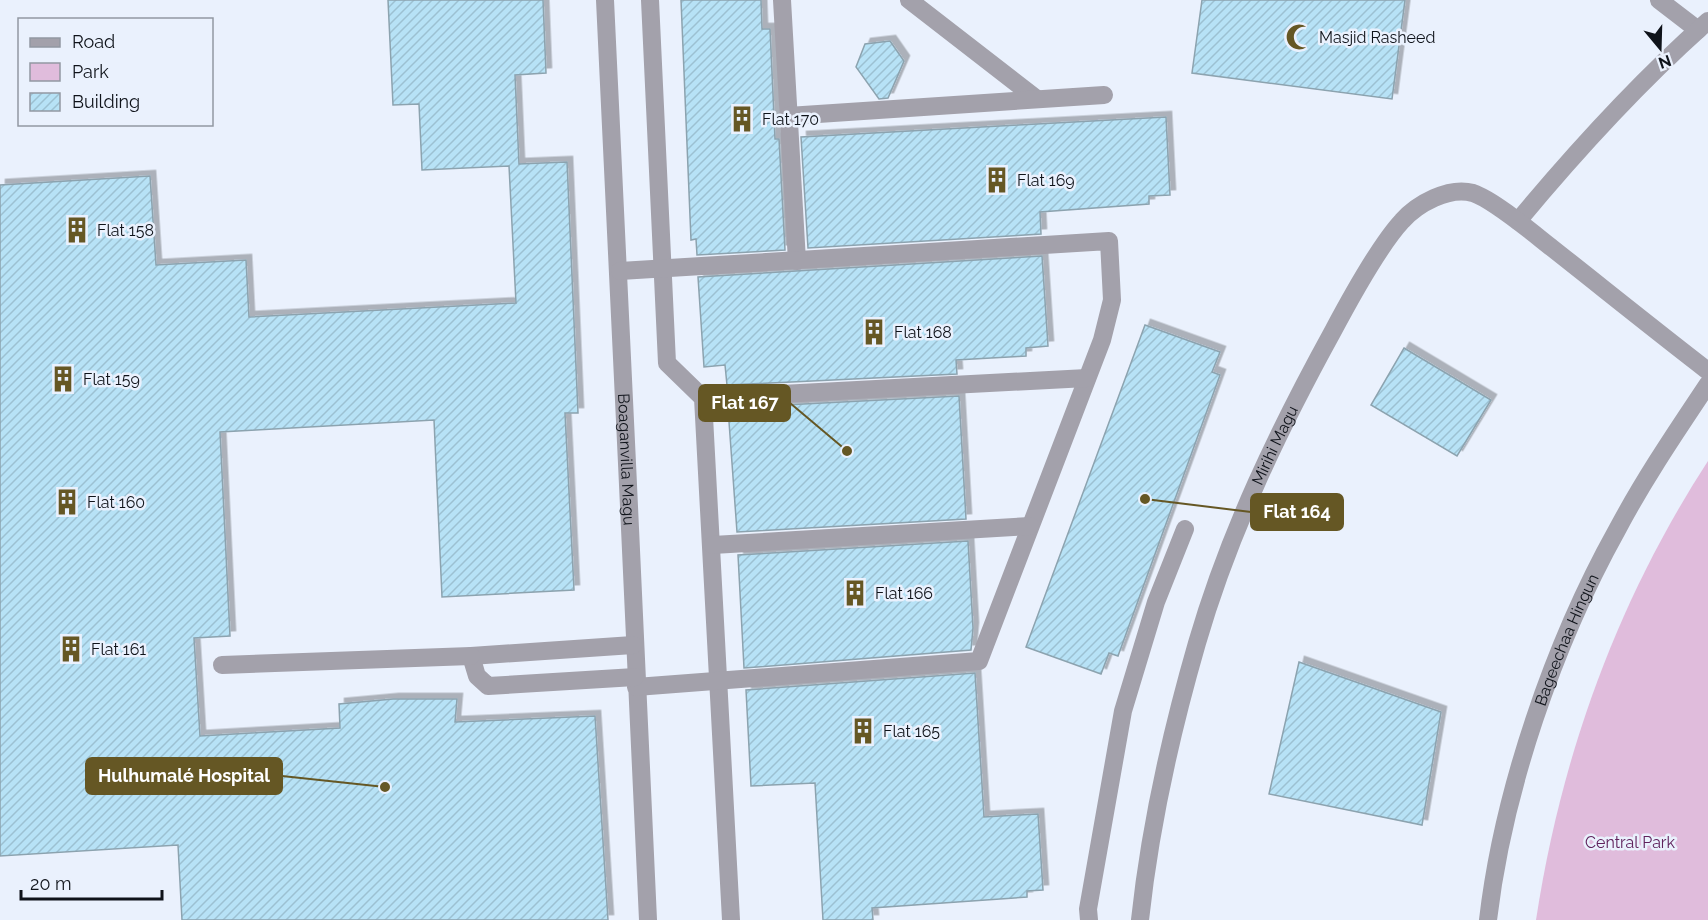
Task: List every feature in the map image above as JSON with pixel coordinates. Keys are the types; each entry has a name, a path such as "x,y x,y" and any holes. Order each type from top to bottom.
{"street":[{"name":"Boaganvilla Magu","path":"605,0 620,271 633,645 648,920"},
{"path":"650,0 667,363 703,398 713,545 731,920"},
{"path":"782,0 797,261"},
{"path":"909,0 1037,99"},
{"path":"1518,221 1585,141 1631,92 1703,26 1659,0"},
{"path":"788,116 1104,95"},
{"name":"Mirihi Magu","path":"1140,920 1160,791 1174,726 1198,639 1228,553 1262,469 1309,372 1345,308 1394,231 1411,212 1434,198 1473,193 1518,221 1708,371"},
{"path":"471,656 477,676 488,686 719,681 979,661 1102,340 1112,300 1108,241 620,271"},
{"path":"703,398 1087,378"},
{"name":"Bageechaa Hingun","path":"1488,920 1504,835 1524,756 1549,679 1580,604 1616,531 1657,461 1708,384"},
{"path":"713,545 1030,526"},
{"path":"1089,920 1088,909 1123,711 1156,602 1185,529"},
{"path":"222,665 471,656 633,645"}],"green space":[{"name":"Central Park","path":"1708,461 1708,920 1536,920 1561,799 1577,740 1597,682 1646,569"}],"building":[{"path":"388,0 543,0 546,73 515,75 519,164 567,162 578,413 565,413 574,590 442,597 434,420 220,432 230,636 194,638 200,736 340,728 339,704 393,699 457,699 455,722 595,716 608,920 182,920 178,845 0,856 0,185 150,176 156,265 246,260 249,317 516,303 509,166 422,170 419,104 393,105"},
{"name":"Flat 170","path":"681,0 761,0 762,29 770,29 775,139 779,139 785,250 697,255 696,239 691,240"},
{"name":"Masjid Rasheed","path":"1202,0 1405,0 1392,99 1192,73"},
{"path":"890,41 904,61 888,98 879,99 856,67 865,44"},
{"name":"Flat 169","path":"1166,117 1170,195 1149,196 1149,204 1040,212 1041,234 808,248 801,137"},
{"name":"Flat 168","path":"1042,256 1048,346 1026,348 1026,356 956,360 957,374 727,385 725,365 704,367 698,277"},
{"path":"1145,325 1220,352 1212,372 1220,375 1118,656 1109,653 1101,674 1026,647"},
{"path":"1404,348 1491,400 1457,456 1371,405"},
{"path":"959,396 966,519 737,532 728,408"},
{"name":"Flat 166","path":"968,541 973,628 971,650 744,668 738,555"},
{"path":"1299,662 1441,712 1422,825 1269,794"},
{"path":"975,673 984,817 1038,814 1043,890 1027,891 1027,897 872,908 873,920 823,920 815,783 751,786 746,690"}],"place":[{"name":"Masjid Rasheed","path":"1299,37"},
{"name":"Flat 170","path":"742,119"},
{"name":"Flat 169","path":"997,180"},
{"name":"Flat 158","path":"77,230"},
{"name":"Flat 168","path":"874,332"},
{"name":"Flat 159","path":"63,379"},
{"name":"Flat 167","path":"847,451"},
{"name":"Flat 164","path":"1145,499"},
{"name":"Flat 160","path":"67,502"},
{"name":"Flat 166","path":"855,593"},
{"name":"Flat 161","path":"71,649"},
{"name":"Flat 165","path":"863,731"},
{"name":"Hulhumalé Hospital","path":"385,787"}]}
